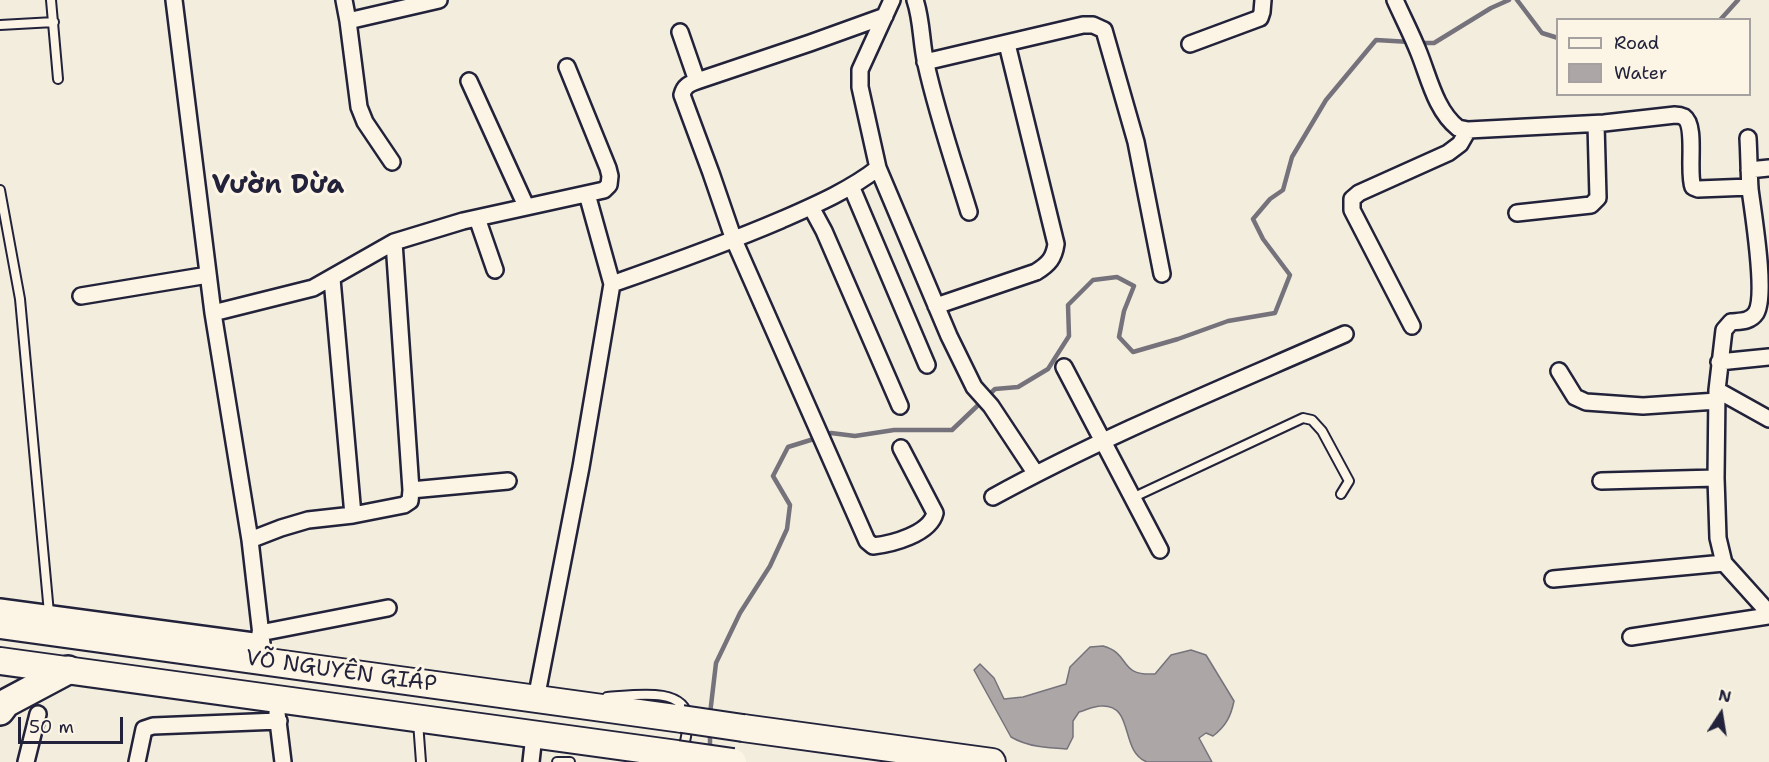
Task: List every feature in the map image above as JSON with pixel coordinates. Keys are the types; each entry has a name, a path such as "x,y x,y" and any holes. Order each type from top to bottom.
{"highway":[{"name":"VÕ NGUYÊN GIÁP","path":"0,625 262,645 537,696 743,728 992,762"},
{"name":"VÕ NGUYÊN GIÁP","path":"0,661 68,670 277,710 418,719 680,758 733,762"},
{"path":"0,711 6,703 68,670"}],"street":[{"path":"174,0 213,313 250,540 262,645"},
{"path":"344,0 359,107 365,122 393,162"},
{"path":"348,21 416,2 440,0"},
{"path":"892,0 860,70 860,87 878,168 936,306 974,387 991,406 1036,474"},
{"path":"915,0 925,62 939,117 953,155 969,212"},
{"path":"1190,44 1260,18 1263,0"},
{"path":"1395,0 1419,53 1429,82 1446,115 1458,128 1468,130 1596,124 1683,116 1687,119 1691,135 1693,187 1698,189 1750,187"},
{"path":"885,16 697,81 687,85 682,95 734,240 816,421 867,541 873,546 890,544 926,528 933,522 935,513 901,448"},
{"path":"925,62 1083,25 1093,25 1104,30 1136,142 1162,274"},
{"path":"680,32 697,81"},
{"path":"936,306 1036,272 1049,265 1054,254 1056,243 1006,44"},
{"path":"213,313 313,288 394,242 477,218 603,190 609,185 610,176 567,67"},
{"path":"469,81 526,206"},
{"path":"1517,213 1591,205 1598,198 1596,124"},
{"path":"1412,326 1352,210 1352,199 1359,193 1448,153 1460,144 1468,130"},
{"path":"1748,138 1750,187 1764,247 1759,303 1755,313 1748,320 1731,322 1724,330 1717,395 1716,478 1719,538 1724,563 1769,614"},
{"path":"612,284 734,240 811,207 859,183 878,168"},
{"path":"1749,170 1769,168"},
{"path":"851,186 927,365"},
{"path":"537,696 585,445 612,284 587,194"},
{"path":"811,207 824,231 900,406"},
{"path":"477,218 495,270"},
{"path":"250,540 308,520 404,505 410,501 394,242"},
{"path":"81,296 208,275"},
{"path":"332,279 353,514"},
{"path":"993,497 1102,443 1345,334"},
{"path":"1719,363 1769,357"},
{"path":"1064,367 1160,550"},
{"path":"1559,371 1575,397 1586,402 1643,406 1717,395 1769,419"},
{"path":"1601,481 1716,478"},
{"path":"411,490 508,481"},
{"path":"1553,579 1724,563"},
{"path":"0,607 262,645 388,608"},
{"path":"1631,637 1769,614"},
{"path":"137,762 144,729 277,710 283,762"},
{"path":"26,762 38,714"},
{"path":"531,762 534,735"}],"lane":[{"path":"51,0 58,79"},
{"path":"0,25 54,22"},
{"path":"0,190 20,299 49,613"},
{"path":"1132,498 1303,418 1312,420 1322,431 1349,481 1341,494"},
{"path":"537,696 590,698 655,695 674,699 684,707 688,720 680,758"},
{"path":"418,719 421,762"},
{"path":"557,762 570,762"}],"water":[{"path":"1103,646 1118,654 1129,668 1143,674 1155,674 1171,655 1191,650 1206,655 1234,701 1225,724 1213,736 1206,733 1199,738 1212,762 1147,762 1138,756 1119,712 1112,707 1093,707 1079,712 1073,721 1073,737 1067,749 1024,743 1011,737 974,670 980,664 994,678 1004,699 1023,697 1066,684 1070,667 1090,647"}],"waterway":[{"path":"1418,43 1434,43 1491,8 1509,0"},
{"path":"1517,0 1542,33 1556,37"},
{"path":"1722,18 1738,0"},
{"path":"825,435 831,433 855,436 894,430 952,430 995,389 1018,387 1048,369 1069,336 1068,305 1093,280 1117,277 1134,286 1124,311 1119,337 1133,352 1228,321 1275,313 1290,275 1263,239 1253,219 1270,199 1283,190 1292,157 1326,100 1376,40 1410,42"},
{"path":"710,714 716,663 740,613 770,566 787,529 790,505 773,476 788,447 817,438"},
{"path":"710,731 710,750"}],"district":[{"name":"Vườn Dừa","path":"278,186"}]}
